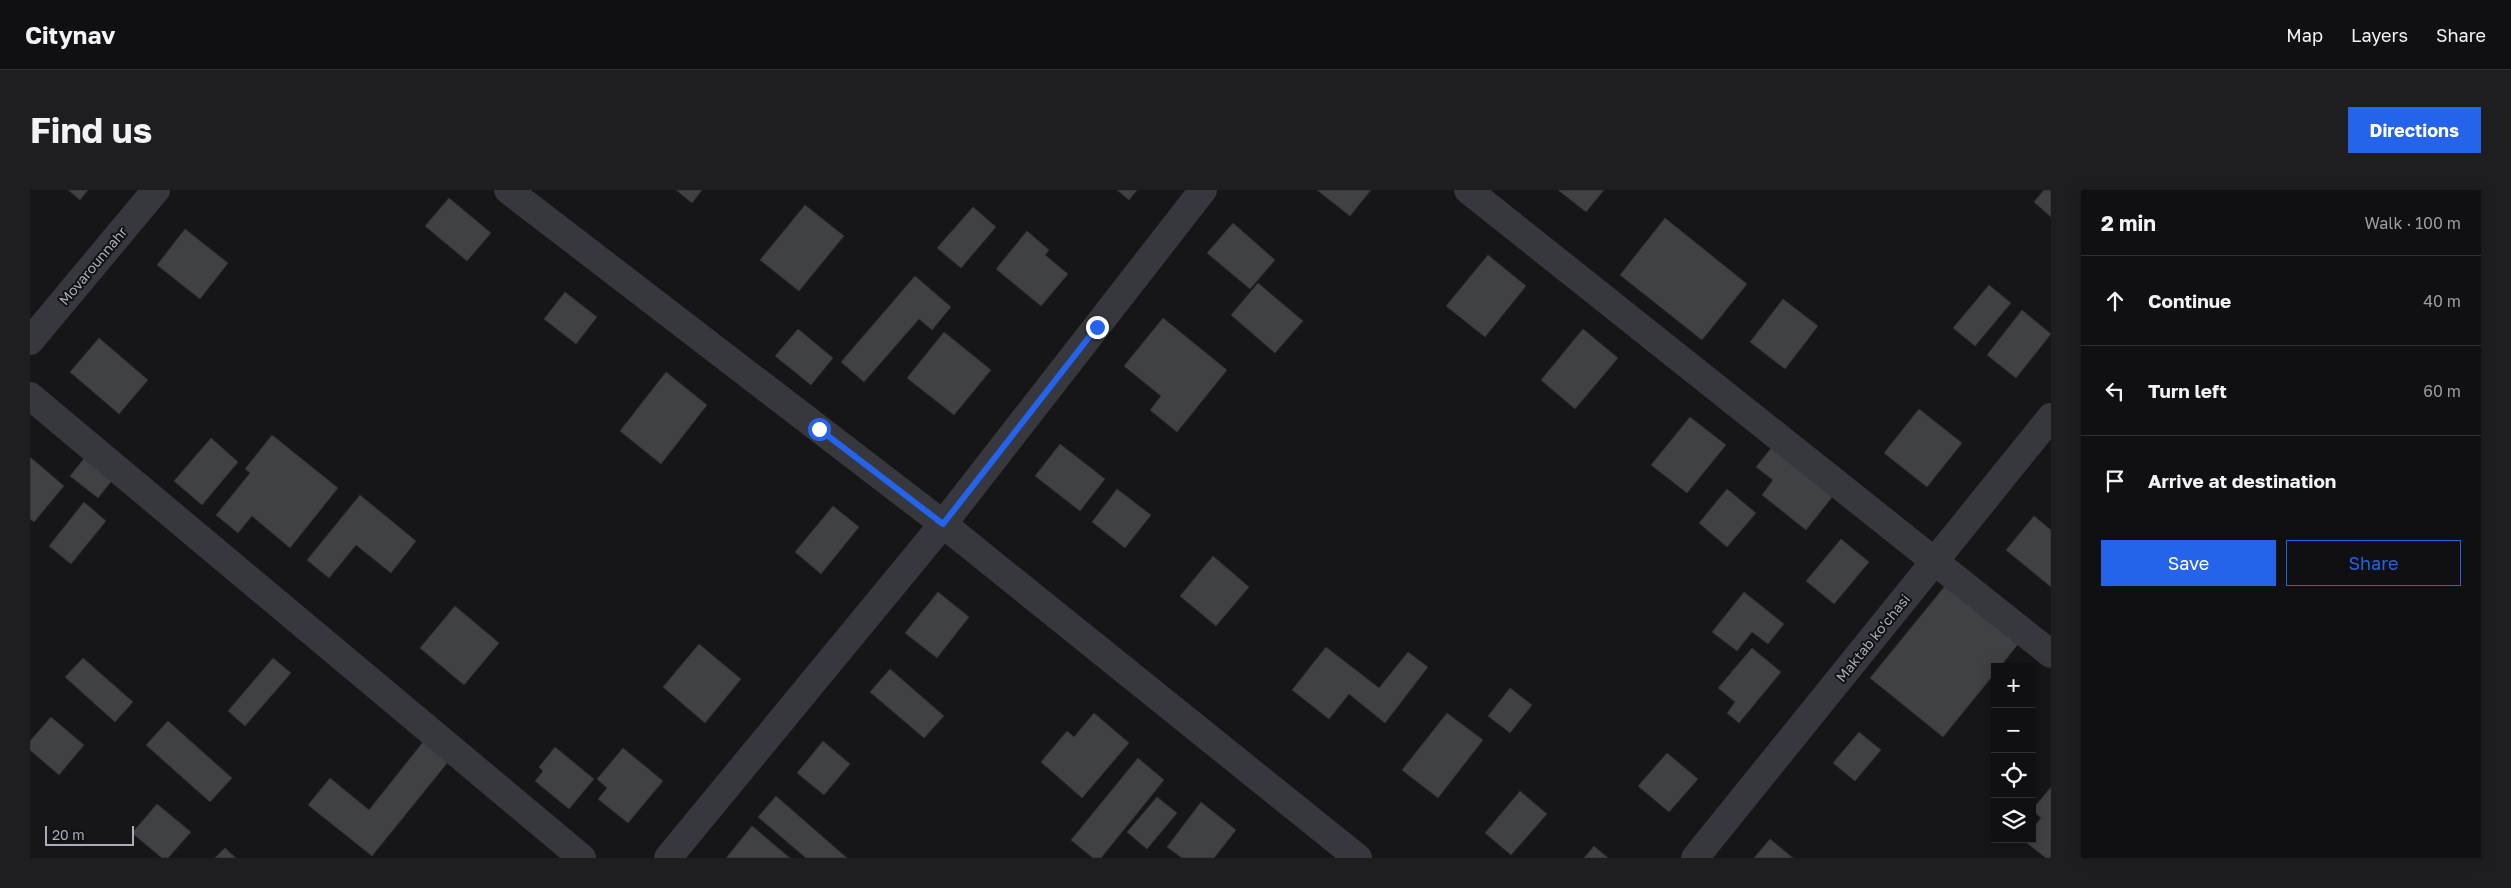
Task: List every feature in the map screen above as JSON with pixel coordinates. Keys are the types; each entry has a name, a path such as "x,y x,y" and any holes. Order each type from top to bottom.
{"street":[{"name":"Movarounnahr","path":"30,341 156,190"},
{"path":"508,190 943,524 1358,858"},
{"path":"668,858 943,524 1203,190"},
{"path":"1468,190 1936,560 2051,654"},
{"path":"30,396 582,858"},
{"name":"Maktab ko'chasi","path":"1695,858 2051,418"}],"building":[{"path":"68,190 88,190 80,200"},
{"path":"676,190 702,190 692,203"},
{"path":"1117,190 1137,190 1129,200"},
{"path":"1317,190 1371,190 1350,216"},
{"path":"1558,190 1604,190 1586,212"},
{"path":"2044,190 2051,190 2051,217 2034,202"},
{"path":"449,198 491,233 467,261 425,226"},
{"path":"805,205 844,236 799,291 760,260"},
{"path":"973,207 996,227 961,268 937,248"},
{"path":"1665,218 1747,284 1702,340 1620,275"},
{"path":"1233,223 1275,260 1250,289 1207,253"},
{"path":"185,229 228,263 200,299 157,265"},
{"path":"1027,231 1049,250 1045,255 1068,274 1041,306 996,269"},
{"path":"1488,255 1526,286 1485,337 1446,306"},
{"path":"915,276 951,307 932,330 919,319 864,382 841,362"},
{"path":"1258,283 1303,321 1275,353 1231,315"},
{"path":"1989,285 2011,303 1975,346 1953,328"},
{"path":"565,292 597,317 576,344 544,319"},
{"path":"1783,299 1818,326 1785,369 1750,342"},
{"path":"2022,310 2051,334 2016,378 1987,355"},
{"path":"1163,318 1227,370 1177,432 1150,410 1161,396 1124,366"},
{"path":"798,329 833,358 811,385 775,356"},
{"path":"1583,329 1618,358 1575,409 1541,380"},
{"path":"944,332 991,370 954,415 907,378"},
{"path":"99,338 148,380 119,414 70,372"},
{"path":"666,372 707,405 661,464 620,431"},
{"path":"1919,409 1962,443 1927,487 1884,453"},
{"path":"1690,417 1726,445 1687,493 1651,465"},
{"path":"272,435 338,488 290,548 252,516 238,533 216,515 250,473 245,469"},
{"path":"211,438 238,462 202,505 174,481"},
{"path":"1060,444 1105,479 1080,511 1035,476"},
{"path":"1772,447 1833,496 1806,530 1762,495 1773,480 1756,467"},
{"path":"86,456 114,478 98,498 70,476"},
{"path":"30,457 64,486 34,522 30,519"},
{"path":"1117,489 1151,515 1125,548 1092,522"},
{"path":"1727,489 1756,513 1727,547 1699,523"},
{"path":"360,495 416,541 391,573 356,545 329,578 307,560"},
{"path":"84,502 106,521 71,564 49,546"},
{"path":"833,506 859,527 821,574 795,552"},
{"path":"2034,516 2051,530 2051,587 2006,550"},
{"path":"1841,539 1869,562 1834,604 1806,581"},
{"path":"1213,556 1249,587 1216,626 1180,596"},
{"path":"1945,586 2018,644 2003,663 1991,663 1991,678 1943,737 1870,678"},
{"path":"938,592 969,617 937,658 905,633"},
{"path":"1744,592 1784,624 1768,644 1752,632 1737,651 1712,632"},
{"path":"455,606 499,643 464,685 420,648"},
{"path":"699,644 741,679 705,723 663,687"},
{"path":"1326,647 1379,688 1408,652 1428,667 1385,723 1349,694 1329,719 1292,690"},
{"path":"1752,648 1781,672 1739,723 1727,713 1735,702 1718,688"},
{"path":"83,658 133,702 115,722 65,677"},
{"path":"273,658 291,673 245,726 228,711"},
{"path":"890,669 944,716 924,738 870,692"},
{"path":"1510,688 1532,705 1510,733 1488,716"},
{"path":"1094,713 1129,743 1082,798 1041,762 1067,731 1074,737"},
{"path":"1447,713 1483,740 1438,798 1402,770"},
{"path":"51,717 84,745 59,775 30,750 30,741"},
{"path":"168,721 232,778 210,802 146,745"},
{"path":"1859,732 1881,750 1855,781 1833,763"},
{"path":"823,741 850,764 824,795 797,773"},
{"path":"423,742 448,762 372,856 308,805 330,778 369,810"},
{"path":"555,747 594,779 569,809 535,781 543,771 539,767"},
{"path":"623,748 663,781 628,823 598,799 607,788 597,779"},
{"path":"1667,753 1698,779 1669,812 1638,786"},
{"path":"1138,758 1164,780 1101,858 1093,858 1071,840"},
{"path":"2051,787 2051,858 2046,858 2027,843 2036,843 2036,824 2041,818 2036,814 2036,805"},
{"path":"1520,791 1547,814 1511,855 1485,833"},
{"path":"776,796 847,858 806,858 758,817"},
{"path":"1157,797 1177,813 1147,849 1127,832"},
{"path":"1201,802 1236,830 1214,858 1182,858 1167,847"},
{"path":"157,804 191,832 168,858 162,858 132,833"},
{"path":"752,826 790,858 726,858"},
{"path":"1770,839 1793,858 1754,858"},
{"path":"1594,846 1608,858 1584,858"},
{"path":"225,848 236,858 215,858"}],"route":[{"path":"819,429 943,524 1097,327"}]}
